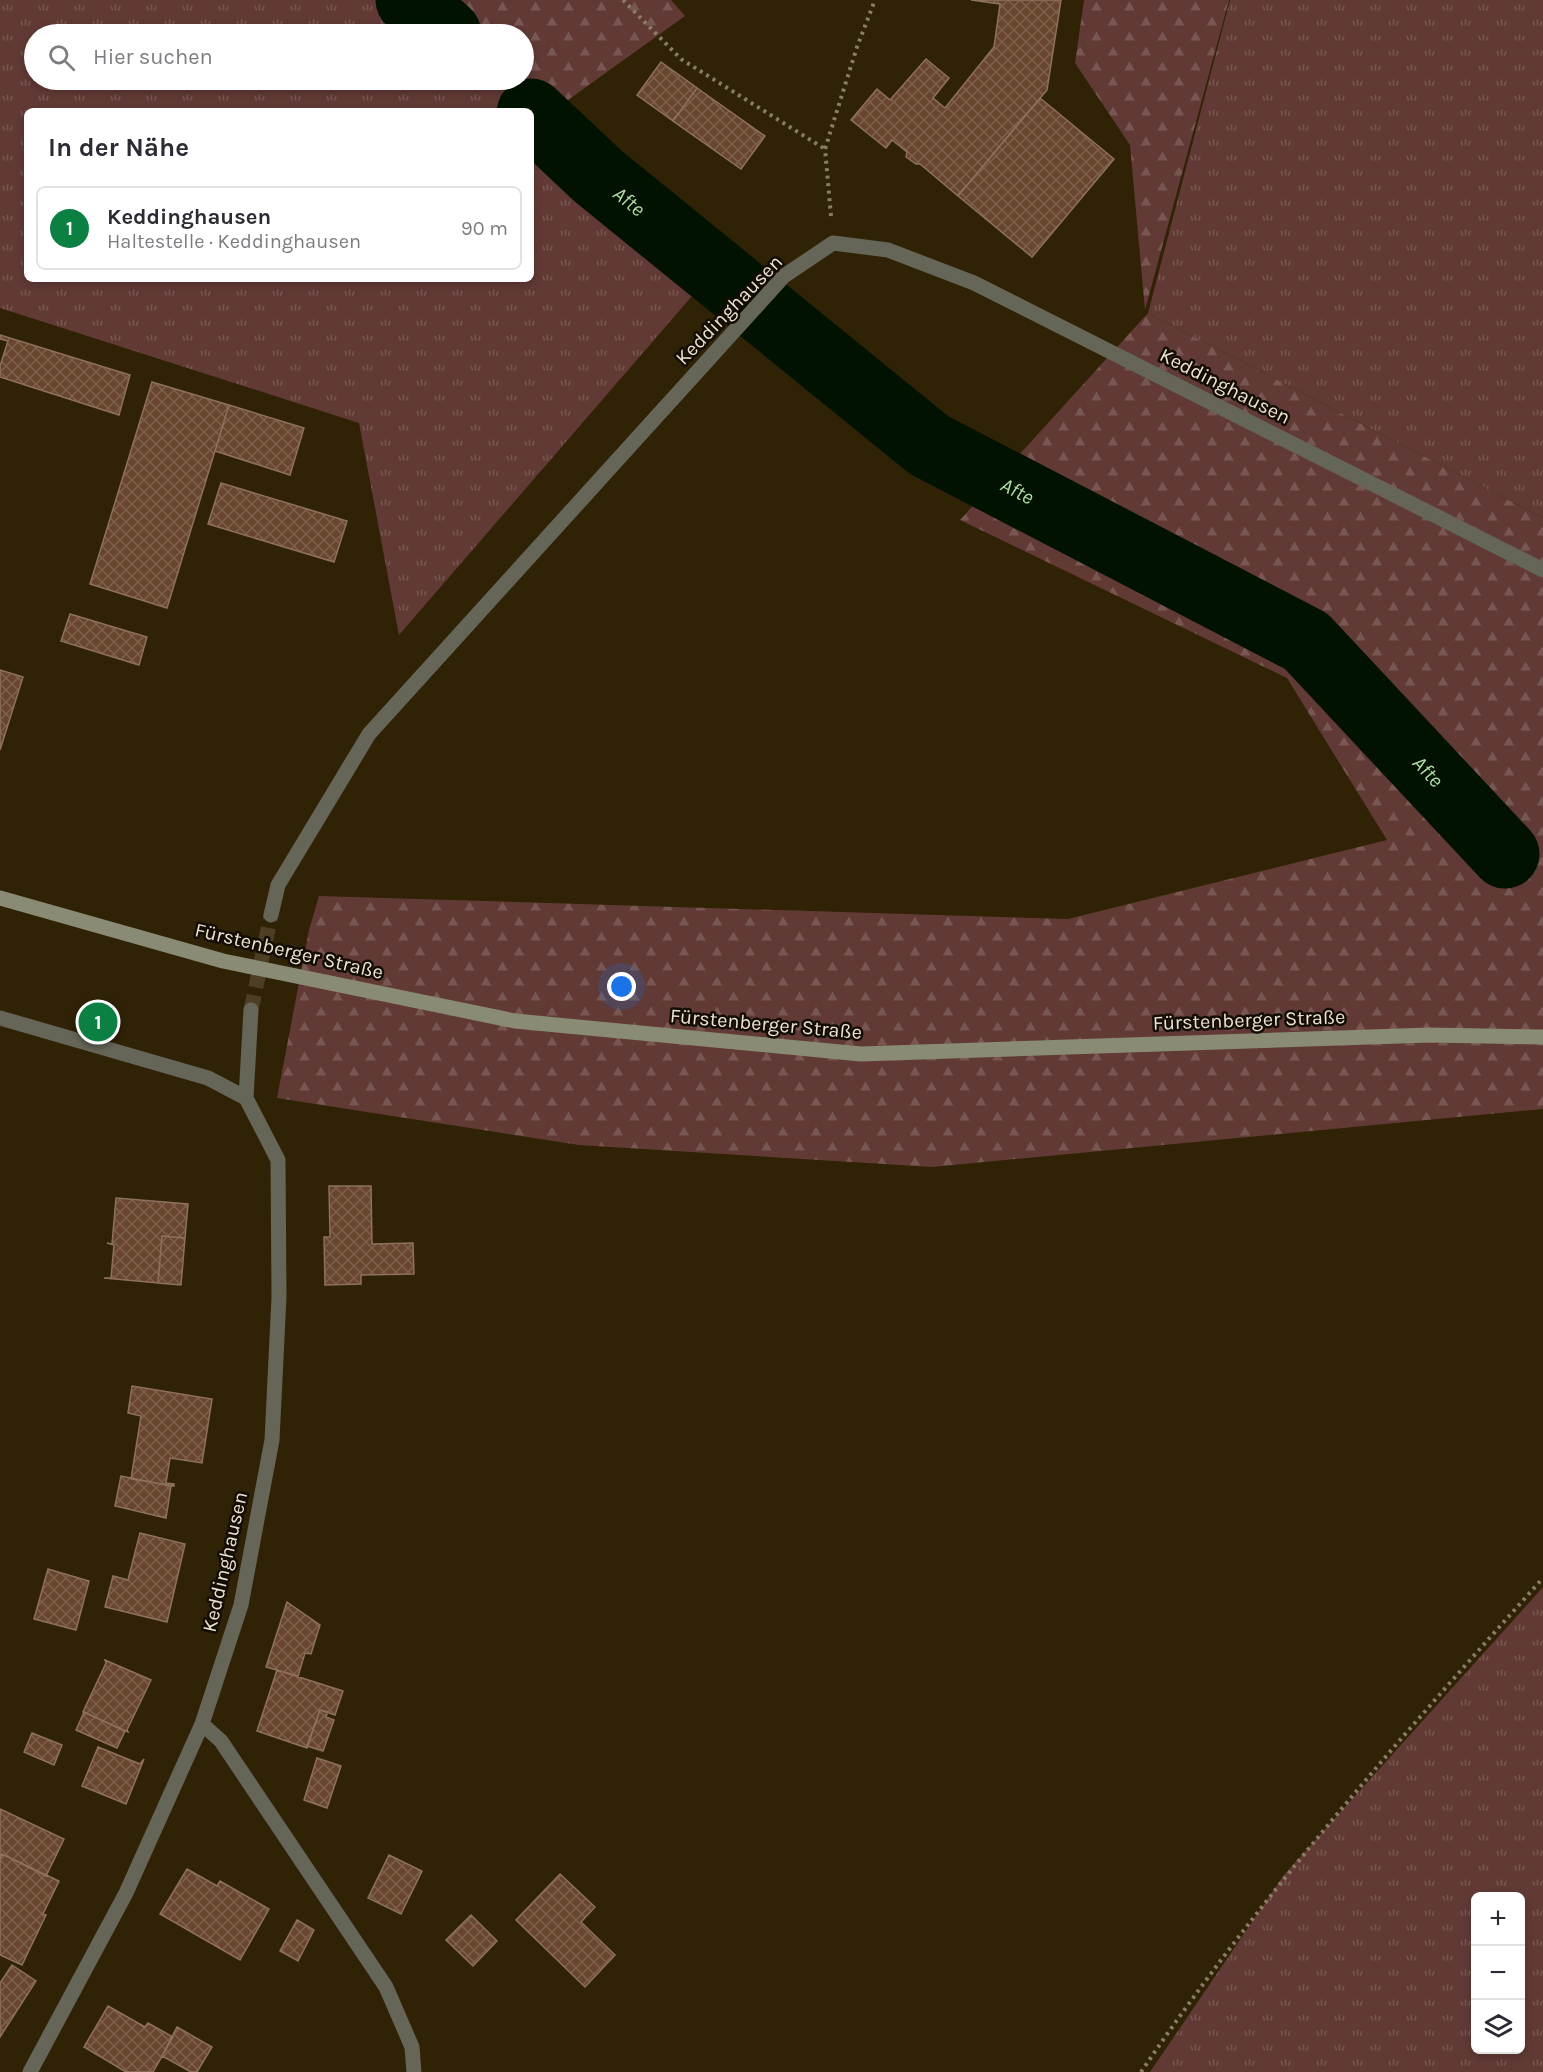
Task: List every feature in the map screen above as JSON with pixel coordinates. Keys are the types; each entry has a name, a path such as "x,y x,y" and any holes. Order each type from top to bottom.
{"main road":[{"name":"Fürstenberger Straße","path":"0,898 223,961 515,1021 861,1054 1431,1035 1543,1036"}],"street":[{"name":"Keddinghausen","path":"271,915 278,885 369,734 784,276 833,243 888,250 974,283 1543,570"},
{"path":"0,1018 208,1078 246,1098 251,1010"},
{"name":"Keddinghausen","path":"30,2072 126,1893 202,1724 241,1605 272,1440 279,1297 278,1160 246,1098"},
{"path":"202,1724 221,1741 386,1987 412,2047 414,2072"}],"path":[{"path":"624,0 681,58 825,149"},
{"path":"833,243 825,149 856,47 875,0"},
{"path":"1141,2072 1211,1973 1347,1802 1543,1578"}],"green space":[{"path":"0,0 448,0 474,24 24,24 24,90 534,90 534,80 730,252 399,635 359,423 0,308"},
{"path":"448,0 671,0 685,16 561,105 534,80 534,24 474,24"},
{"path":"1084,0 1229,0 1145,310 1130,145 1075,63"},
{"path":"1230,0 1543,0 1543,518 1148,313"},
{"path":"1148,313 1543,518 1543,1109 932,1167 579,1145 277,1098 309,930 319,896 1068,919 1387,840 1287,678 960,520"},
{"path":"1543,1587 1543,2072 1150,2072 1284,1875"}],"building":[{"path":"971,0 1061,0 1047,90 958,196 920,164 906,157 907,152 892,140 886,148 851,120 877,89 890,100 926,59 949,78 933,98 945,108 994,47 1000,4"},
{"path":"661,62 697,88 673,121 637,95"},
{"path":"697,88 765,136 741,169 673,121"},
{"path":"1040,98 1114,159 1032,257 958,196"},
{"path":"0,335 130,375 119,415 0,377 0,366 8,341 0,339"},
{"path":"152,382 229,405 167,608 90,584"},
{"path":"229,405 304,428 290,475 215,451"},
{"path":"221,483 347,521 334,562 208,524"},
{"path":"70,614 147,637 139,665 61,641"},
{"path":"0,670 23,677 0,750"},
{"path":"329,1186 371,1186 372,1244 413,1243 414,1274 361,1275 361,1284 325,1285 324,1237 330,1237"},
{"path":"116,1198 188,1204 185,1238 162,1236 158,1283 104,1278 111,1278 114,1245 107,1243 112,1244"},
{"path":"162,1236 185,1238 181,1285 158,1283"},
{"path":"132,1386 212,1399 202,1463 170,1458 166,1483 174,1484 174,1486 131,1479 141,1416 128,1413"},
{"path":"121,1476 171,1486 166,1518 115,1506"},
{"path":"140,1533 185,1544 167,1622 105,1607 113,1576 128,1580"},
{"path":"48,1569 89,1581 76,1630 34,1619"},
{"path":"287,1602 320,1625 311,1654 305,1653 298,1676 266,1667"},
{"path":"105,1660 151,1680 128,1732 83,1712 106,1663"},
{"path":"277,1670 343,1691 335,1715 320,1710 307,1748 257,1731"},
{"path":"320,1710 328,1712 326,1717 334,1720 323,1751 307,1746"},
{"path":"84,1712 125,1731 117,1748 76,1730"},
{"path":"32,1733 62,1745 54,1765 24,1752"},
{"path":"98,1747 140,1764 144,1759 126,1804 82,1786"},
{"path":"317,1758 341,1766 327,1808 304,1800"},
{"path":"0,1809 64,1839 46,1876 2,1854 0,1856"},
{"path":"2,1854 59,1881 43,1914 46,1915 22,1965 0,1955 0,1859"},
{"path":"389,1855 422,1871 401,1914 368,1898"},
{"path":"187,1869 217,1886 220,1881 269,1909 240,1960 160,1914"},
{"path":"560,1874 595,1907 581,1922 615,1955 585,1987 516,1920"},
{"path":"471,1915 497,1941 473,1966 446,1940"},
{"path":"297,1920 314,1930 298,1961 280,1951"},
{"path":"12,1965 36,1981 0,2037 0,1983"},
{"path":"108,2006 145,2027 148,2023 173,2037 153,2072 126,2072 84,2047"},
{"path":"177,2027 212,2047 197,2072 191,2072 162,2056"}],"waterway":[{"name":"Afte","path":"410,0 436,24"},
{"name":"Afte","path":"534,116 598,176 929,445 1306,641 1505,854"}],"tunnel":[{"path":"251,1010 271,915"}],"place":[{"name":"Keddinghausen","path":"98,1022"}]}
